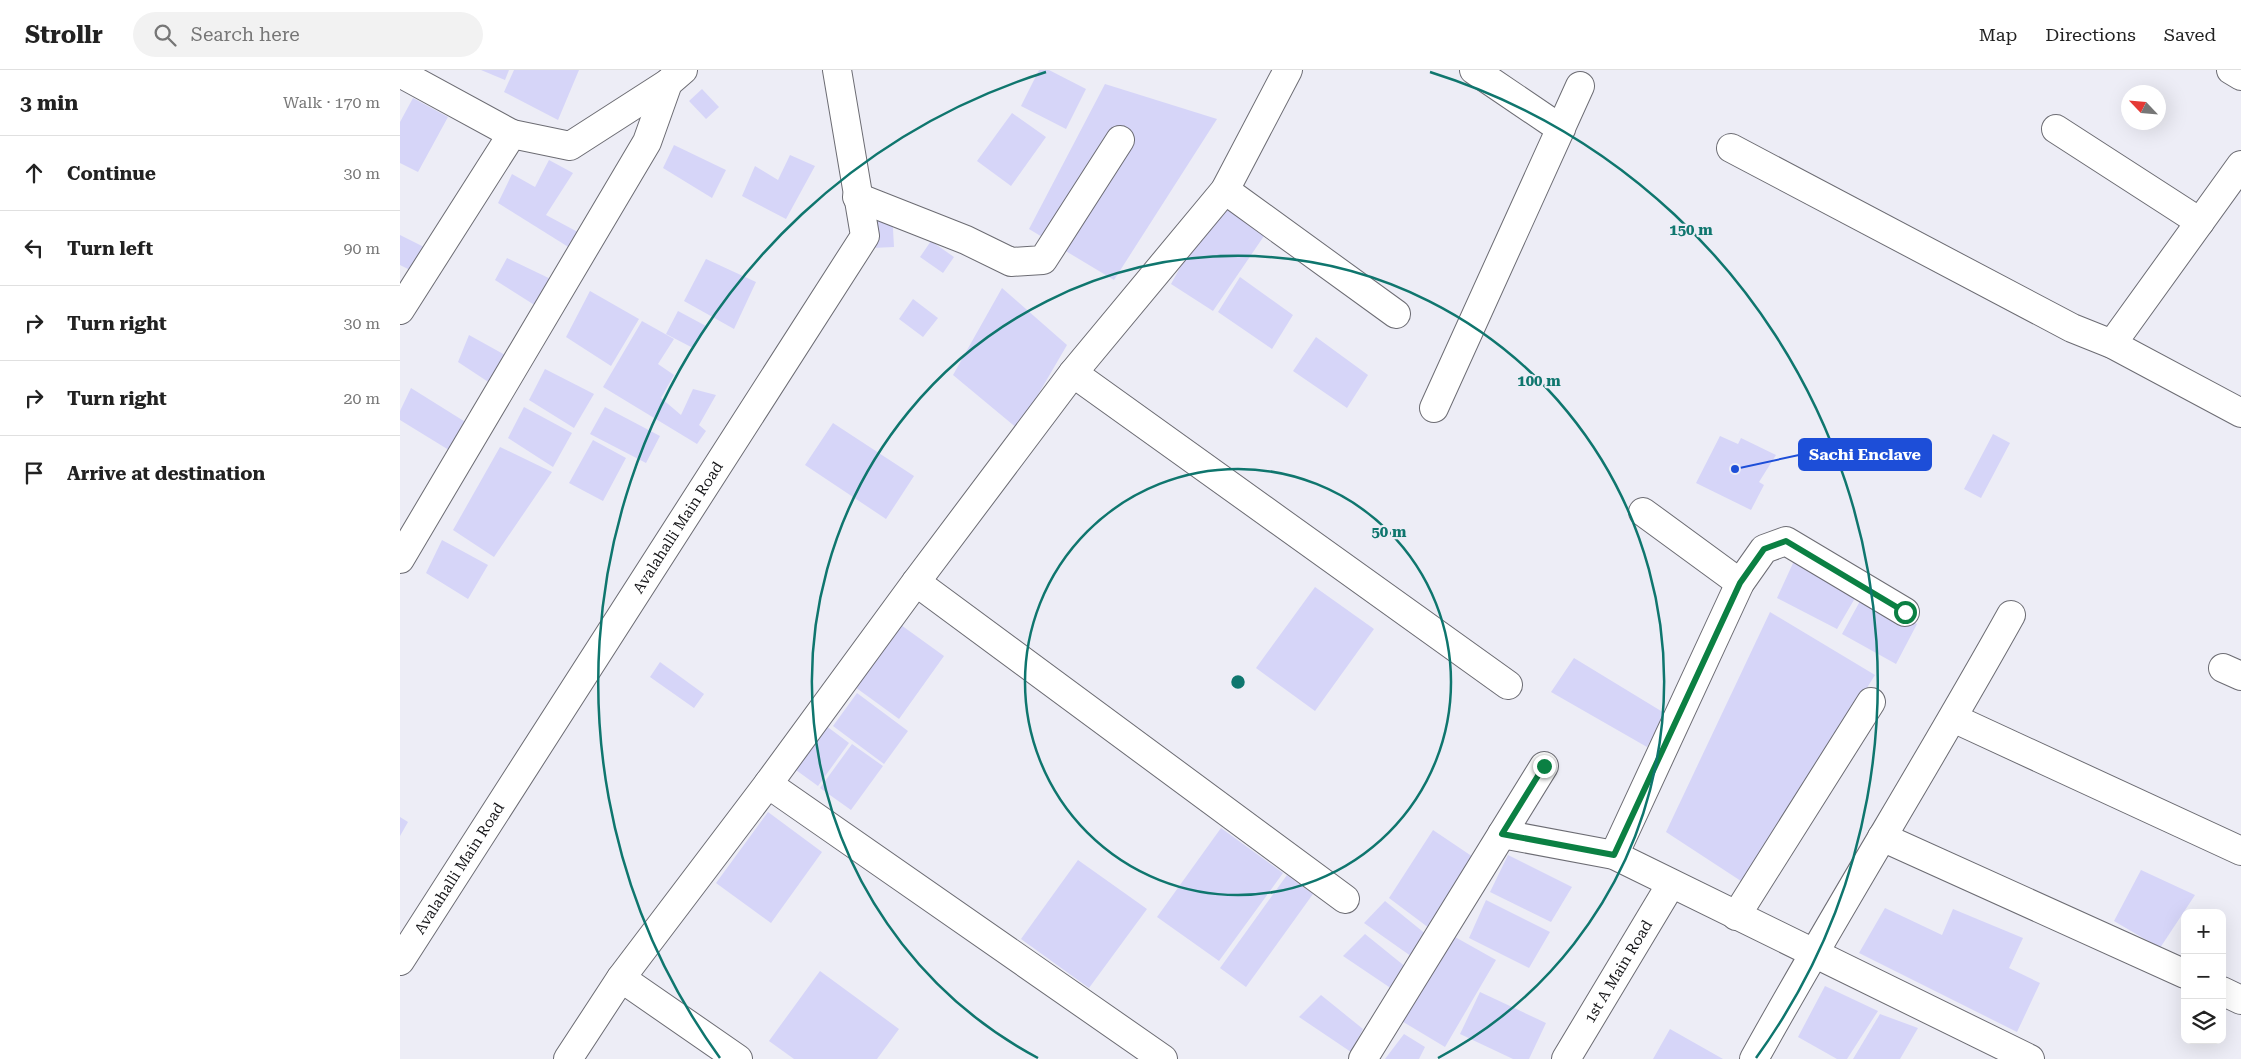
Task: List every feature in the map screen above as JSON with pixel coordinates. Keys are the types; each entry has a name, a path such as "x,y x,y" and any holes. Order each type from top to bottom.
{"street":[{"name":"Avalahalli Main Road","path":"400,961 865,236 837,70"},
{"path":"568,1059 622,978 1073,373 1225,190 1288,70"},
{"path":"1474,70 1561,129"},
{"path":"2231,70 2241,76"},
{"path":"400,73 512,134 570,146 676,77"},
{"path":"400,559 647,142 676,77"},
{"path":"1434,408 1580,86"},
{"path":"2056,129 2200,222"},
{"path":"400,310 512,134"},
{"path":"857,197 966,240 1011,262 1043,260 1120,140"},
{"path":"1731,148 2072,328 2112,344 2241,413"},
{"path":"2112,344 2241,165"},
{"path":"1225,190 1396,314"},
{"path":"1073,373 1508,685"},
{"path":"1643,512 1740,583"},
{"path":"1614,855 1740,583 1764,549 1786,541 1905,612"},
{"path":"916,582 1345,899"},
{"path":"1754,1059 1813,953 1953,718 2011,615"},
{"path":"1736,916 1871,702"},
{"path":"1953,718 2241,851"},
{"path":"1363,1059 1544,766"},
{"path":"768,784 1164,1059"},
{"path":"1502,834 1614,855 2017,1056"},
{"path":"1882,837 2181,972"},
{"name":"1st A Main Road","path":"1566,1059 1671,884"},
{"path":"622,978 738,1059"},
{"path":"2226,993 2241,1000"}],"building":[{"path":"481,70 509,70 505,80"},
{"path":"514,70 579,70 558,120 504,92"},
{"path":"1039,70 1049,70 1086,89 1066,129 1021,106"},
{"path":"1105,84 1217,119 1114,280 1029,229"},
{"path":"702,89 719,107 706,119 689,101"},
{"path":"413,98 448,117 418,172 400,163 400,122"},
{"path":"1012,113 1046,137 1011,186 977,161"},
{"path":"674,145 726,170 712,198 663,168"},
{"path":"790,155 815,166 786,219 742,196 755,166 778,180"},
{"path":"549,160 573,173 546,215 589,238 578,253 498,203 512,174 535,187"},
{"path":"1219,197 1266,233 1213,311 1171,284"},
{"path":"892,210 894,247 872,248 869,212"},
{"path":"400,235 424,247 412,271 400,265"},
{"path":"931,241 954,257 943,273 920,257"},
{"path":"507,258 559,283 544,311 495,280"},
{"path":"706,259 756,282 734,329 684,301"},
{"path":"1240,277 1293,315 1272,349 1218,312"},
{"path":"1002,288 1067,345 1018,429 953,375"},
{"path":"590,291 639,319 611,366 566,337"},
{"path":"913,299 938,318 923,337 899,319"},
{"path":"678,311 706,326 693,348 666,334"},
{"path":"642,321 674,339 658,364 674,375 661,398 681,415 693,389 716,395 699,425 706,431 697,444 603,387"},
{"path":"469,335 514,360 499,389 458,362"},
{"path":"1316,337 1368,375 1347,408 1293,371"},
{"path":"545,369 594,394 574,428 529,400"},
{"path":"411,388 475,428 457,455 400,420 400,411"},
{"path":"524,407 572,433 553,467 508,438"},
{"path":"605,407 660,436 646,463 590,434"},
{"path":"833,423 914,476 886,519 805,465"},
{"path":"1993,434 2010,443 1981,498 1964,489"},
{"path":"1720,436 1738,444 1741,438 1776,455 1759,482 1764,485 1751,510 1696,483"},
{"path":"593,440 626,458 603,501 569,483"},
{"path":"500,447 552,472 494,557 453,530"},
{"path":"442,540 488,565 468,599 426,573"},
{"path":"1794,561 1858,593 1837,629 1777,598"},
{"path":"1315,587 1374,629 1315,711 1256,668"},
{"path":"1865,592 1917,624 1896,664 1842,634"},
{"path":"1770,612 1875,675 1744,883 1666,832"},
{"path":"901,625 944,656 899,719 855,687"},
{"path":"1574,658 1666,714 1647,747 1551,692"},
{"path":"660,662 704,694 694,708 650,677"},
{"path":"857,693 908,731 884,764 833,726"},
{"path":"821,722 849,743 818,786 789,765"},
{"path":"852,744 883,766 851,810 820,788"},
{"path":"768,812 822,852 771,923 716,883"},
{"path":"400,817 408,822 400,836"},
{"path":"1221,828 1283,873 1219,961 1157,917"},
{"path":"1433,830 1479,861 1433,931 1389,898"},
{"path":"1508,855 1572,887 1551,922 1490,892"},
{"path":"1078,860 1147,909 1089,988 1021,939"},
{"path":"2141,870 2195,895 2186,909 2181,909 2181,916 2160,948 2114,921"},
{"path":"1287,875 1313,894 1246,987 1220,968"},
{"path":"1486,900 1550,932 1529,968 1469,938"},
{"path":"1385,901 1427,935 1415,959 1364,923"},
{"path":"1885,908 1942,935 1953,909 2023,938 2009,968 2040,983 2017,1032 1859,953"},
{"path":"1448,933 1496,960 1445,1047 1400,1020"},
{"path":"1365,934 1407,968 1395,991 1343,956"},
{"path":"820,971 899,1029 877,1059 794,1059 769,1041"},
{"path":"1825,986 1878,1011 1847,1059 1837,1059 1798,1037"},
{"path":"1480,992 1546,1023 1529,1059 1513,1059 1460,1034"},
{"path":"1321,995 1363,1029 1351,1052 1299,1017"},
{"path":"1880,1014 1918,1028 1900,1059 1853,1059"},
{"path":"1670,1029 1723,1059 1653,1059"},
{"path":"1404,1034 1425,1047 1419,1059 1385,1059"}],"place":[{"name":"Sachi Enclave","path":"1735,469"}],"route":[{"path":"1544,766 1502,834 1614,855 1740,583 1764,549 1786,541 1905,612"}]}
